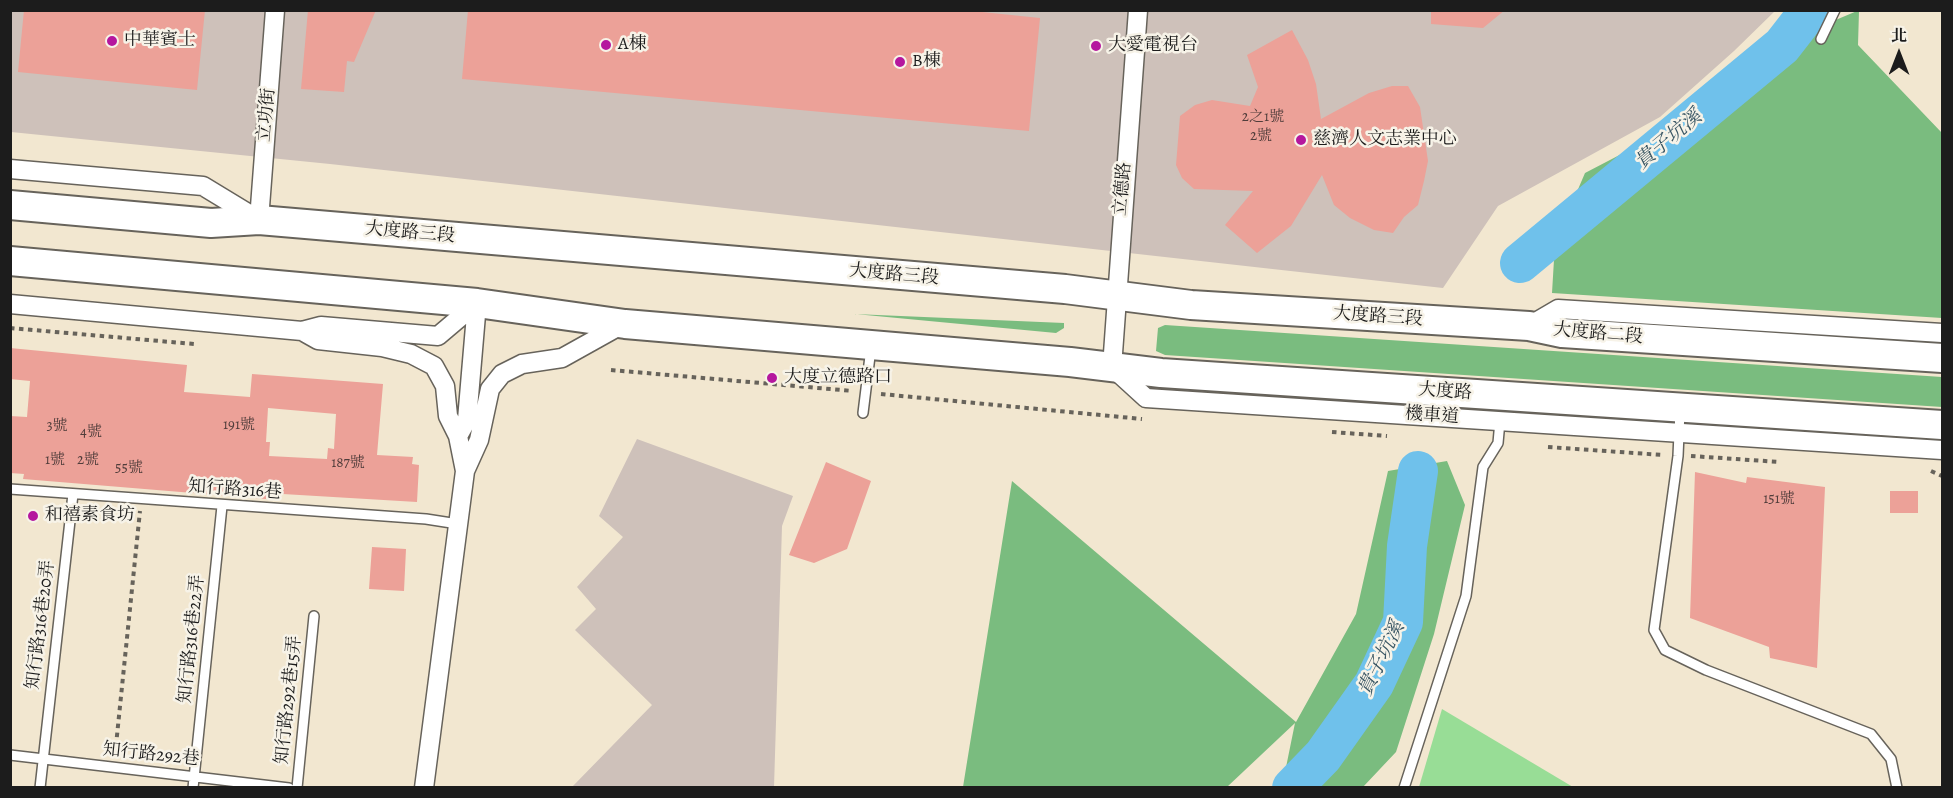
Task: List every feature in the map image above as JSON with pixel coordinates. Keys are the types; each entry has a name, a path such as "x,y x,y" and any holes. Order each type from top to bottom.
{"main road":[{"name":"大度路三段","path":"10,205 211,223 259,220 1117,295 1191,304 1529,326"},
{"path":"10,261 477,303 625,324 1112,367"},
{"name":"大度路二段","path":"1529,326 1562,333 1942,358"},
{"name":"大度路","path":"1112,367 1494,412"},
{"path":"1494,412 1680,420 1942,425"}],"street":[{"name":"立功街","path":"259,220 275,10"},
{"name":"立德路","path":"1112,367 1138,10"},
{"name":"大度路三段","path":"10,169 203,186 259,220"},
{"path":"10,304 302,331 321,326 438,336 477,303"},
{"path":"458,435 467,420 477,303"},
{"name":"大度路二段","path":"1529,326 1558,309 1942,333"},
{"path":"424,788 465,471 479,440 490,389 502,374 522,364 562,358 625,324"},
{"path":"302,331 318,340 382,347 411,354 434,366 445,386 448,417 458,435 465,471"},
{"path":"1680,420 1942,450"}],"lane":[{"path":"1821,39 1835,10"},
{"path":"863,413 871,345"},
{"path":"1404,788 1466,596 1483,467 1498,443 1494,412"},
{"path":"1680,420 1654,630 1665,650 1706,670 1871,734 1891,759 1897,788"},
{"name":"知行路316巷","path":"10,489 426,519 458,524"},
{"name":"知行路316巷20弄","path":"40,788 73,494"},
{"name":"知行路316巷22弄","path":"193,788 222,506"},
{"name":"知行路292巷15弄","path":"297,788 314,616"},
{"name":"知行路292巷","path":"10,756 194,775 289,788"}],"path":[{"path":"10,328 199,344"},
{"path":"611,370 1144,419"},
{"path":"1329,432 1375,435"},
{"path":"113,767 141,500"}],"shaded area":[{"path":"10,11 1775,11 1660,117 1498,206 1443,288 330,164 11,132"},
{"path":"637,439 793,496 782,526 774,787 572,787 652,705 575,630 596,609 577,587 623,537 599,516"}],"green space":[{"path":"1859,11 1858,45 1942,133 1942,318 1552,293 1555,243 1585,173 1656,136 1746,98 1819,27"},
{"path":"856,314 1064,323 1064,328 1056,333"},
{"path":"1165,325 1942,377 1942,407 1165,355 1156,351 1158,328"},
{"path":"1447,461 1465,505 1434,634 1396,752 1363,787 1282,787 1295,723 1227,787 963,787 1012,481 1296,722 1356,614 1388,471"},
{"path":"1442,709 1573,787 1419,787"}],"building":[{"name":"中華賓士","path":"24,10 205,10 197,90 18,72"},
{"path":"308,10 376,10 354,62 347,61 344,92 301,89"},
{"path":"468,10 963,10 1040,18 1029,131 462,79"},
{"path":"1431,10 1505,10 1483,28 1431,24"},
{"name":"慈濟人文志業中心","path":"1292,30 1308,60 1316,84 1321,119 1369,93 1392,86 1408,86 1420,107 1428,161 1424,181 1418,205 1404,217 1393,233 1374,230 1350,218 1334,205 1322,175 1291,226 1257,253 1225,225 1253,191 1194,189 1182,178 1176,165 1180,116 1195,105 1212,100 1250,106 1258,87 1247,55"},
{"path":"10,348 187,365 184,392 250,397 252,374 383,384 377,455 413,457 412,464 419,465 417,502 266,493 266,499 23,479 24,474 10,473 10,416 27,417 30,381 10,379","holes":["268,408 336,414 334,449 328,448 327,459 269,456 270,442 266,442"]},
{"path":"826,462 871,481 847,549 814,563 789,555"},
{"path":"1695,472 1746,483 1747,477 1825,487 1817,668 1770,658 1769,647 1690,618"},
{"path":"1890,491 1918,491 1918,513 1890,513"},
{"path":"372,547 406,549 404,591 369,589"}],"waterway":[{"name":"貴子坑溪","path":"1520,263 1782,46 1810,10"},
{"name":"貴子坑溪","path":"1292,788 1323,756 1374,684 1403,622 1407,546 1418,471"}],"place":[{"name":"中華賓士","path":"112,41"},
{"name":"A棟","path":"606,45"},
{"name":"大愛電視台","path":"1096,46"},
{"name":"B棟","path":"900,62"},
{"name":"慈濟人文志業中心","path":"1301,140"},
{"name":"大度立德路口","path":"772,378"},
{"name":"和禧素食坊","path":"33,516"}]}
